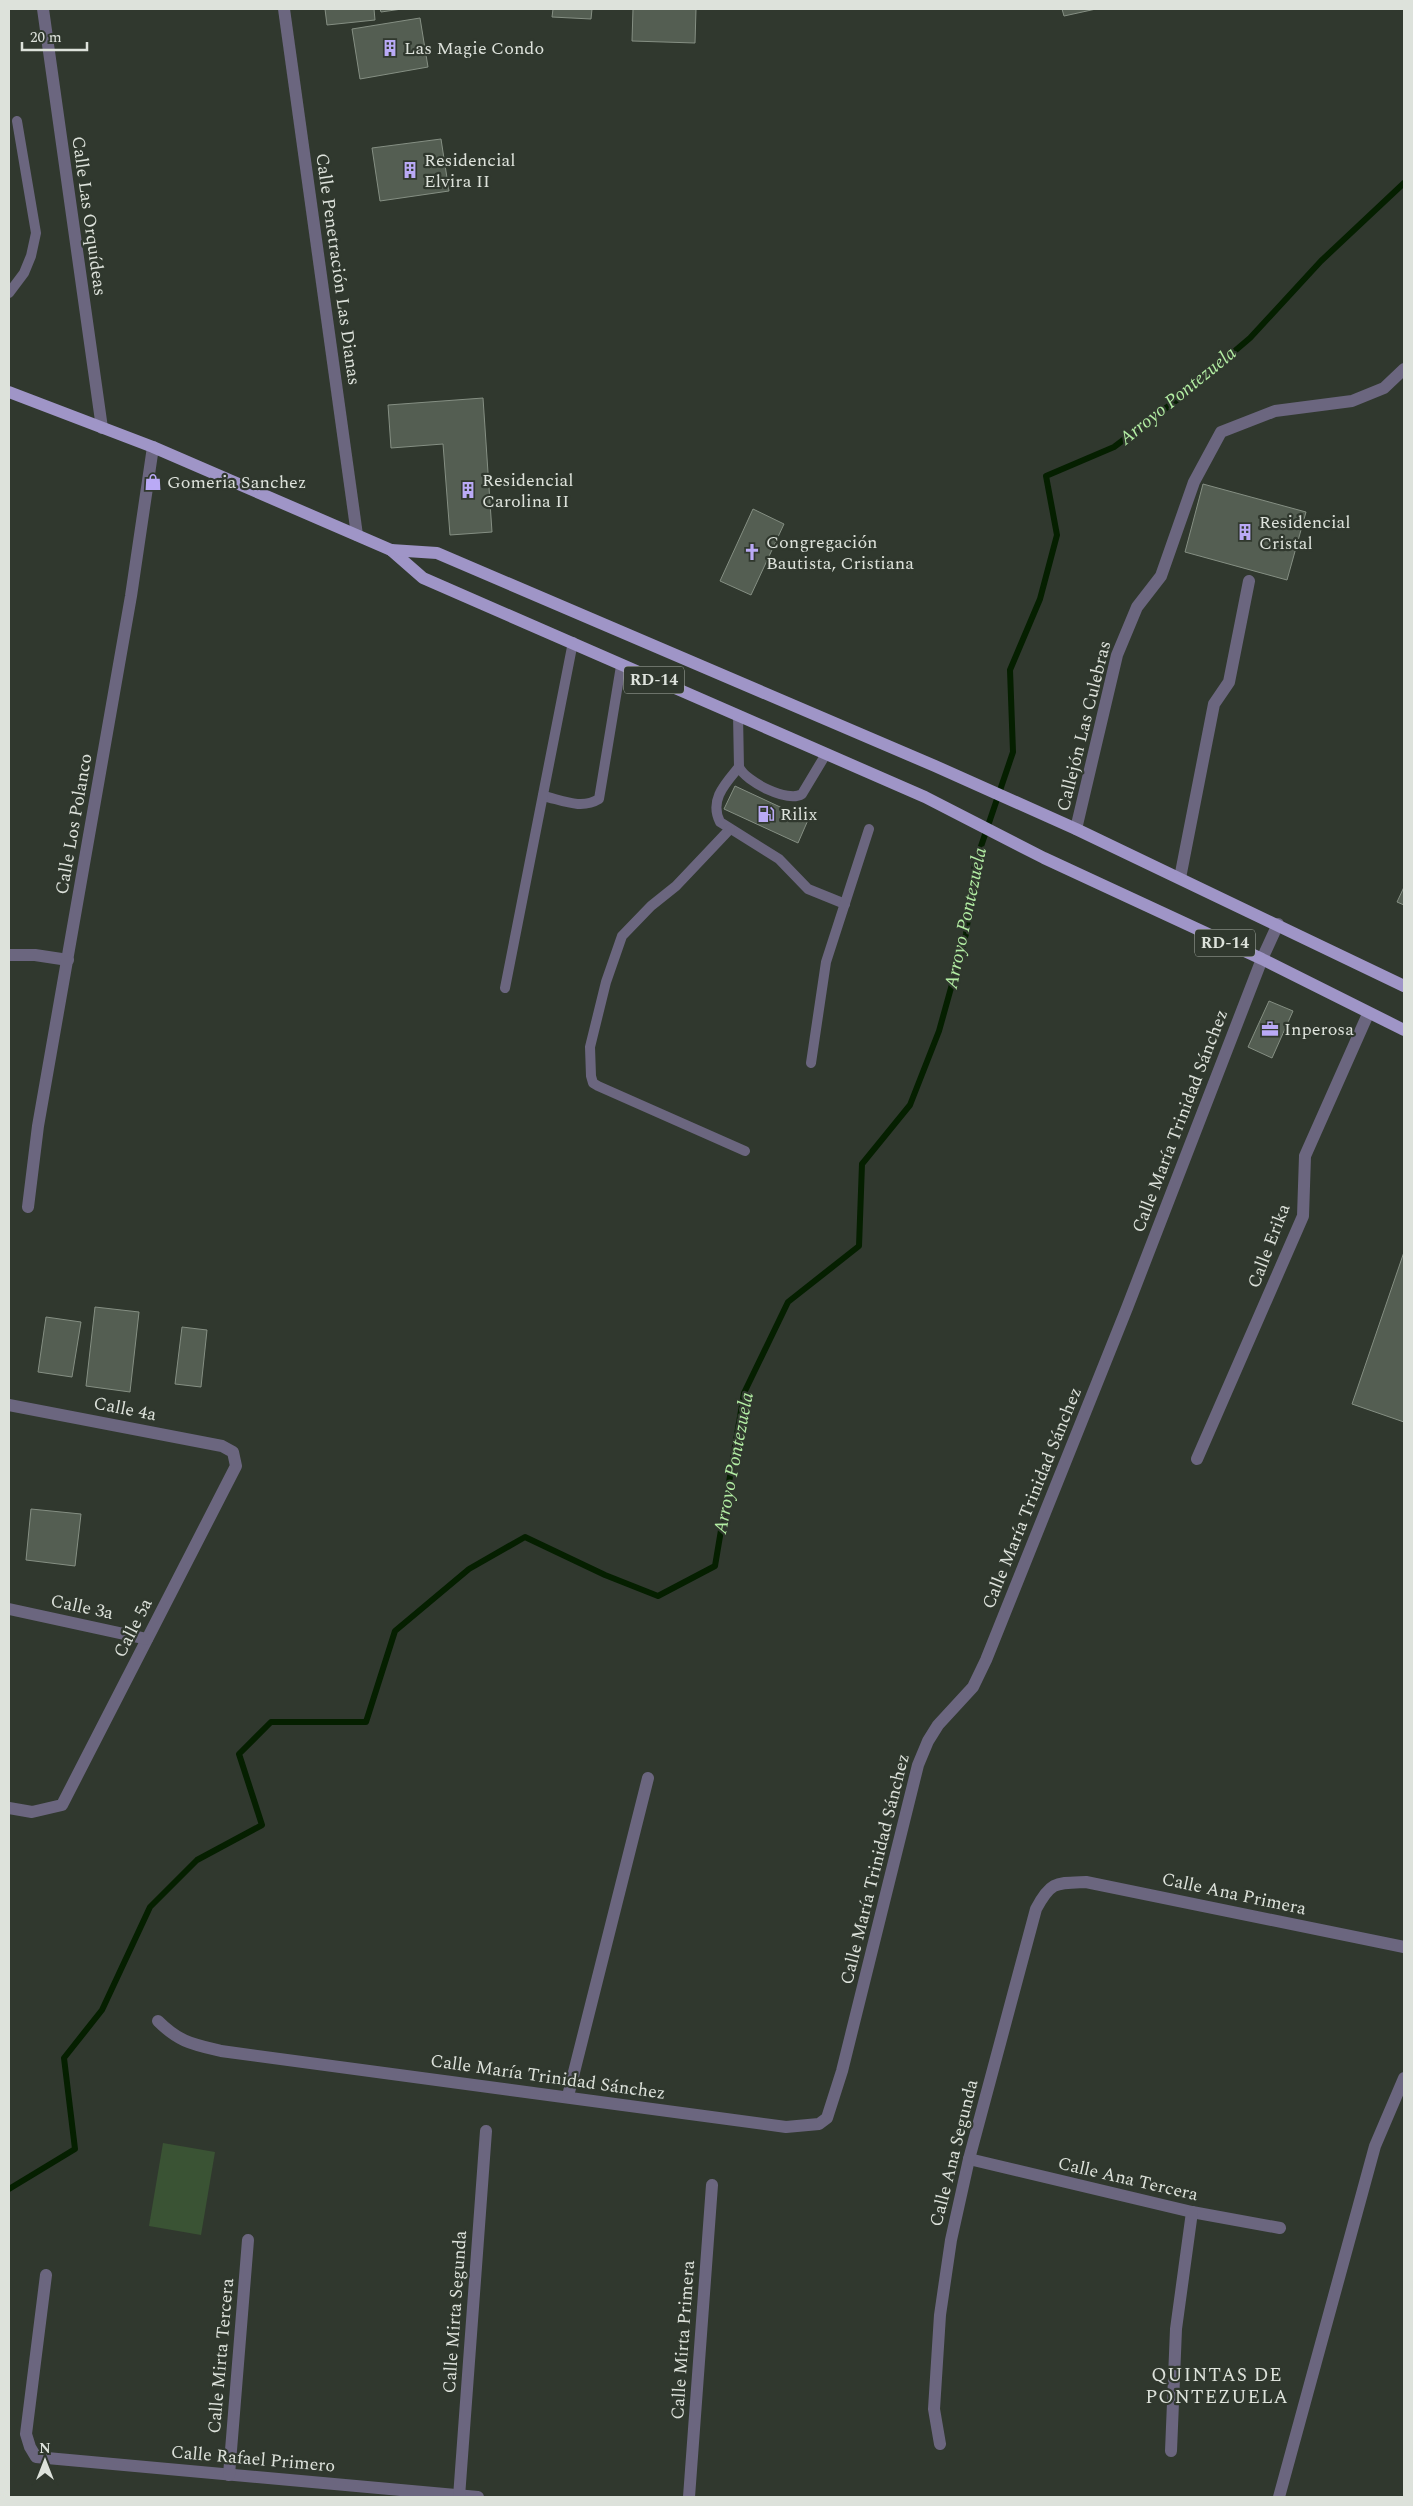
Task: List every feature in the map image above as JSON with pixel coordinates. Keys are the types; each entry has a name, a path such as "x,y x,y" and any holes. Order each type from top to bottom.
{"main road":[{"name":"RD-14","path":"9,392 153,447 392,550 423,578 925,797 1044,858 1262,959 1368,1014 1404,1030"},
{"name":"RD-14","path":"392,550 437,553 936,766 1076,829 1278,924 1404,986"}],"street":[{"name":"Calle Las Orquídeas","path":"43,9 102,428"},
{"name":"Calle Penetración Las Dianas","path":"284,9 357,535"},
{"name":"Callejón Las Culebras","path":"1076,829 1117,655 1137,607 1161,576 1194,482 1221,432 1275,411 1352,402 1384,388 1404,369"},
{"name":"Calle Los Polanco","path":"28,1207 38,1126 131,596 153,447"},
{"path":"1180,878 1214,704 1229,682 1240,637 1249,581"},
{"name":"Calle María Trinidad Sánchez","path":"158,2021 173,2036 193,2044 221,2051 568,2096 786,2127 819,2124 827,2118 832,2108 842,2071 918,1765 928,1740 938,1725 973,1687 986,1660 1127,1308 1262,959 1278,924"},
{"path":"9,954 35,955 68,960"},
{"name":"Calle Erika","path":"1197,1460 1303,1216 1305,1156 1368,1014"},
{"name":"Calle 4a","path":"9,1405 222,1446 233,1452"},
{"name":"Calle 5a","path":"9,1808 32,1812 62,1805 236,1466 233,1452"},
{"name":"Calle 3a","path":"9,1609 147,1639"},
{"path":"568,2096 648,1778"},
{"name":"Calle Ana Primera","path":"1057,1883 1086,1882 1404,1947"},
{"name":"Calle Ana Segunda","path":"940,2444 934,2409 940,2316 951,2240 969,2159 1036,1909 1044,1894 1057,1883"},
{"path":"1280,2497 1375,2146 1404,2078"},
{"name":"Calle Mirta Segunda","path":"459,2496 486,2131"},
{"name":"Calle Ana Tercera","path":"969,2159 1192,2212 1280,2228"},
{"name":"Calle Mirta Primera","path":"689,2497 712,2186"},
{"path":"1171,2451 1176,2329 1192,2212"},
{"name":"Calle Mirta Tercera","path":"228,2474 248,2240"},
{"name":"Calle Rafael Primero","path":"46,2275 26,2434 30,2447 36,2457 478,2497"}],"lane":[{"path":"9,293 24,272 31,256 36,233 17,121"},
{"path":"505,988 573,642"},
{"path":"543,796 578,805 589,805 598,799 621,666"},
{"path":"738,715 739,767 742,774 749,780 794,798 805,791 826,754"},
{"path":"739,767 724,785 716,800 717,816 720,822 779,860 808,888 845,904"},
{"path":"730,829 682,880 650,906 622,936 606,982 590,1046 591,1076 593,1083 598,1086 745,1151"},
{"path":"811,1063 826,962 869,829"}],"green space":[{"path":"163,2143 215,2152 201,2235 149,2226"}],"building":[{"path":"325,9 374,9 375,20 327,25"},
{"path":"380,9 402,9 381,12"},
{"path":"553,9 592,9 591,19 552,17"},
{"path":"633,9 696,9 695,43 632,41"},
{"path":"1062,9 1096,9 1064,16"},
{"name":"Las Magie Condo","path":"420,18 428,67 360,79 352,29"},
{"name":"Residencial Elvira II","path":"441,139 449,191 380,201 372,148"},
{"name":"Residencial Carolina II","path":"483,398 492,532 450,535 443,444 391,448 388,405"},
{"name":"Residencial Cristal","path":"1203,484 1306,512 1287,580 1185,552"},
{"name":"Congregación Bautista, Cristiana","path":"753,509 784,524 751,595 720,581"},
{"name":"Rilix","path":"735,786 808,820 798,843 724,809"},
{"path":"1404,887 1404,905 1397,902"},
{"name":"Inperosa","path":"1269,1001 1293,1011 1272,1058 1248,1047"},
{"path":"1404,1252 1404,1422 1352,1404"},
{"path":"95,1307 139,1312 130,1392 86,1386"},
{"path":"46,1317 81,1322 72,1377 38,1372"},
{"path":"182,1327 207,1330 201,1387 175,1384"},
{"path":"31,1509 81,1514 75,1566 26,1560"}],"waterway":[{"name":"Arroyo Pontezuela","path":"9,2189 75,2149 64,2058 102,2010 150,1907 197,1860 262,1825 239,1754 271,1722 366,1722 395,1631 469,1569 525,1537 605,1575 658,1596 715,1566 744,1393 788,1302 859,1246 862,1164 910,1105 939,1031 966,934 975,864 1013,752 1010,670 1040,599 1057,535 1046,476 1114,447 1182,396 1250,338 1321,261 1404,183"}],"place":[{"name":"Las Magie Condo","path":"390,48"},
{"name":"Residencial Elvira II","path":"410,170"},
{"name":"Gomeria Sanchez","path":"153,482"},
{"name":"Residencial Carolina II","path":"468,490"},
{"name":"Residencial Cristal","path":"1245,532"},
{"name":"Congregación Bautista, Cristiana","path":"752,552"},
{"name":"Rilix","path":"766,814"},
{"name":"Inperosa","path":"1270,1029"}],"district":[{"name":"QUINTAS DE PONTEZUELA","path":"1217,2386"}]}
